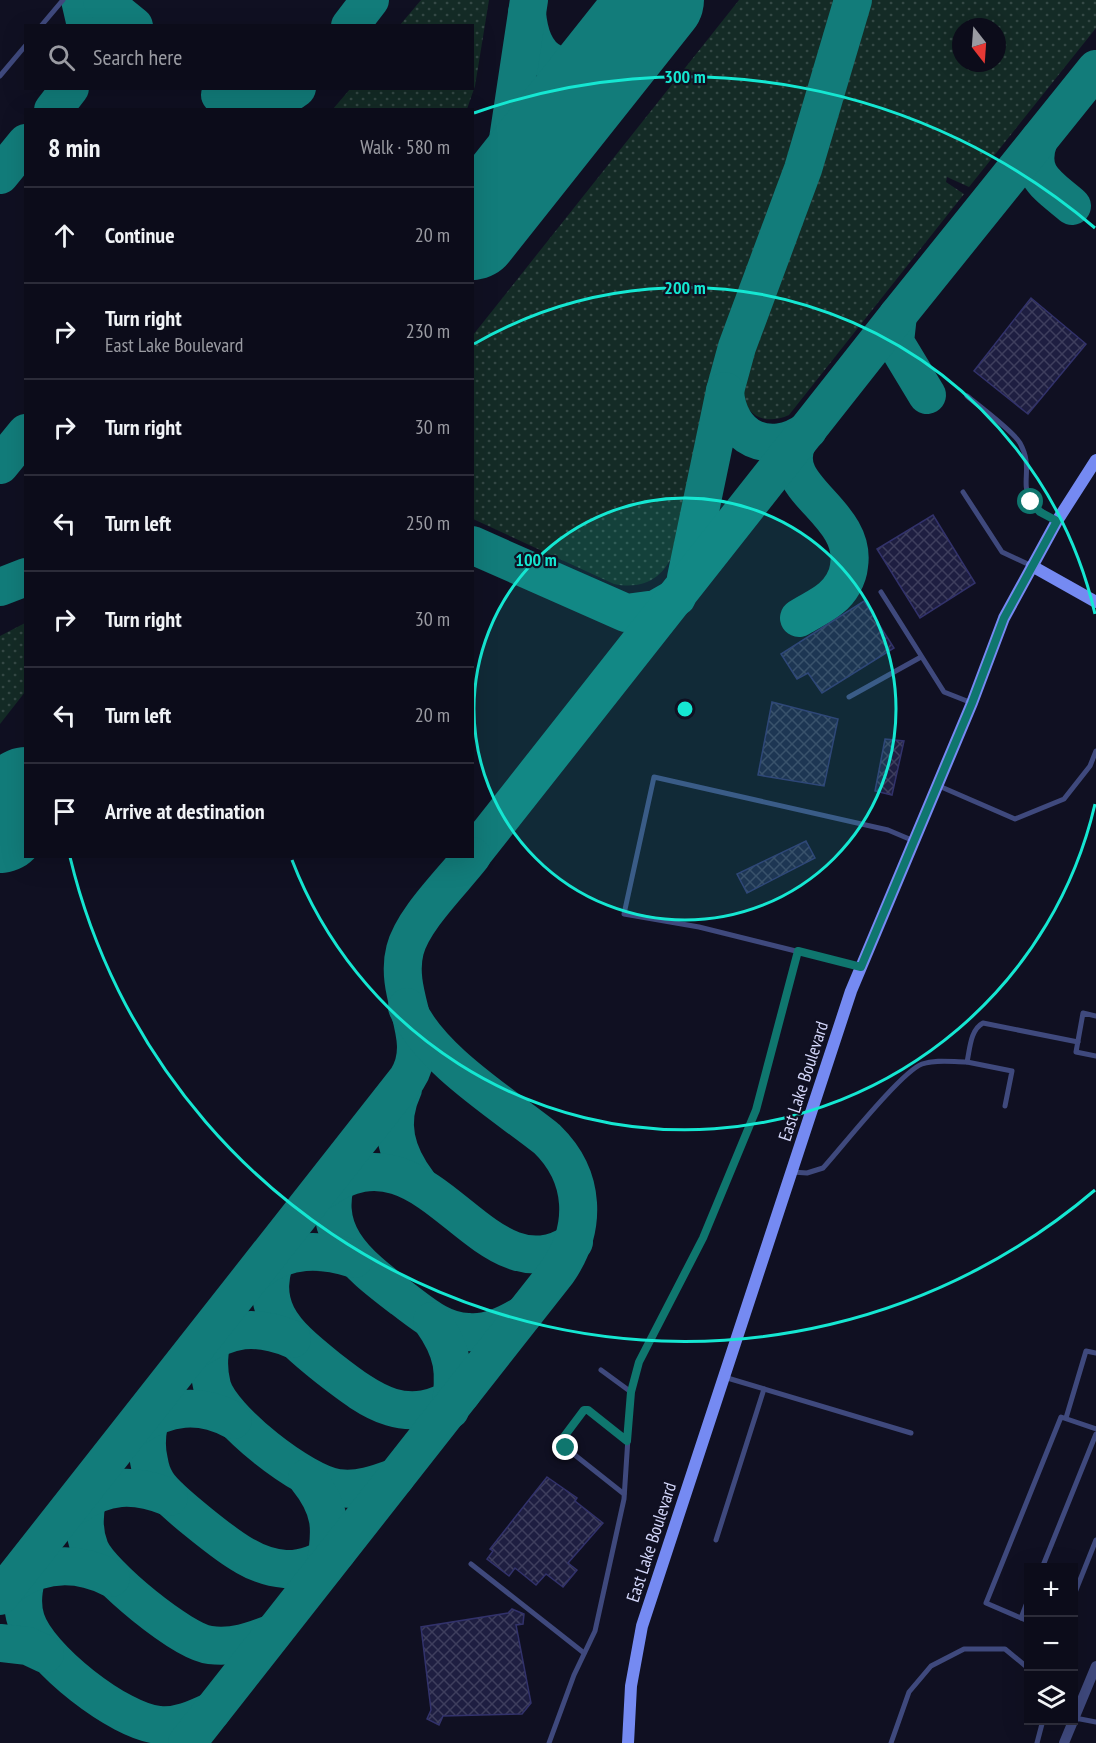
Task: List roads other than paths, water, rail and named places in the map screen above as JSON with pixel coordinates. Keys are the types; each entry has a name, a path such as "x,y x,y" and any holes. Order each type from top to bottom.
{"street":[{"name":"East Lake Boulevard","path":"628,1743 631,1686 642,1626 861,967 972,703 1004,618 1057,521 1096,460"},
{"path":"1032,566 1096,602"},
{"path":"1078,1711 1096,1666"},
{"path":"1064,1743 1072,1725"}],"lane":[{"path":"43,24 63,0"},
{"path":"0,76 24,47"},
{"path":"967,396 1019,441 1025,470 1024,488 1040,512 1057,521"},
{"path":"963,492 1002,552 1032,566"},
{"path":"881,592 944,692 972,703"},
{"path":"849,697 921,657"},
{"path":"937,786 1015,819 1064,799 1090,766 1096,751"},
{"path":"861,967 699,927 624,914 654,777 888,830 914,840"},
{"path":"549,1743 584,1653 595,1631 624,1494 631,1392 639,1362 703,1238 756,1110 798,951"},
{"path":"1096,1016 1083,1013 1076,1052 1096,1056"},
{"path":"967,1062 976,1026 983,1023 1078,1042"},
{"path":"792,1172 807,1173 823,1168 896,1086 919,1065 931,1061 967,1062 1012,1071 1005,1106"},
{"path":"1066,1418 1086,1351 1096,1353"},
{"path":"601,1370 631,1392"},
{"path":"724,1377 911,1433"},
{"path":"716,1540 764,1389"},
{"path":"624,1494 566,1448 563,1438 584,1410 588,1410 627,1441"},
{"path":"1024,1619 986,1603 1061,1417 1096,1430"},
{"path":"1044,1563 1096,1434"},
{"path":"1078,1585 1096,1540"},
{"path":"471,1564 584,1653"},
{"path":"1021,1618 1024,1611"},
{"path":"891,1743 909,1692 931,1666 964,1649 1005,1649 1024,1664"},
{"path":"1078,1719 1096,1722"},
{"path":"1037,1743 1042,1725"}]}
